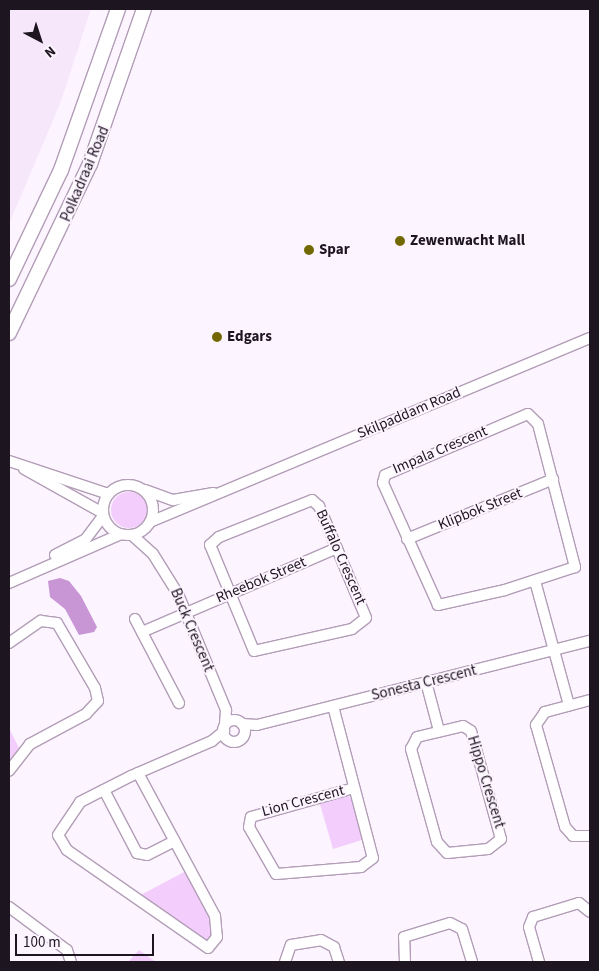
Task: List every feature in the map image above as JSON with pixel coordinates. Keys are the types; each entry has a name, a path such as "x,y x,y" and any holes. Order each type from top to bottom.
{"main road":[{"name":"Polkadraai Road","path":"9,279 61,170 118,9"},
{"name":"Polkadraai Road","path":"9,333 90,164 144,9"}],"street":[{"name":"Skilpaddam Road","path":"148,524 590,338"},
{"name":"Impala Crescent","path":"531,415 537,421 553,478 576,564 567,573 438,605 383,484 388,472 522,416 531,415"},
{"path":"9,461 108,494 126,484 144,490 152,502 148,524 153,554"},
{"path":"21,466 103,514 121,534"},
{"name":"Klipbok Street","path":"407,539 553,478"},
{"name":"Skilpaddam Road","path":"144,490 180,500 228,489"},
{"path":"9,577 85,540 103,514 108,494"},
{"name":"Buffalo Crescent","path":"312,500 319,506 366,614 358,627 254,651 228,595 210,545 237,529 312,500"},
{"path":"9,583 121,534 132,534 148,524"},
{"path":"132,534 153,554"},
{"name":"Rheebok Street","path":"142,632 337,548"},
{"name":"Buck Crescent","path":"153,554 186,613 226,710 241,726"},
{"path":"535,581 552,650 569,705"},
{"path":"135,619 179,703"},
{"path":"9,643 41,621 57,623 95,688 98,701 86,714 30,744 9,771"},
{"name":"Sonesta Crescent","path":"241,726 257,725 590,641"},
{"path":"426,682 439,731"},
{"path":"590,700 541,714 537,730 566,827 573,836 590,836"},
{"name":"Lion Crescent","path":"333,706 354,788 372,861 361,867 276,874 250,827 251,817 354,788"},
{"name":"Buck Crescent","path":"225,732 226,710"},
{"path":"225,732 236,742 241,726"},
{"path":"138,773 215,916 217,937 208,948 62,846 59,827 71,811 104,790 138,773 212,741 225,732 241,726"},
{"name":"Hippo Crescent","path":"463,726 472,731 502,835 496,846 447,853 439,848 411,749 418,737 439,731 463,726"},
{"path":"104,790 137,853 147,856 174,841"},
{"path":"539,962 529,927 533,917 579,903 590,912"},
{"path":"9,907 67,950 71,962"},
{"path":"405,962 404,937 450,923 462,929 472,962"},
{"path":"285,962 291,945 321,940 334,947 339,962"}],"shaded area":[{"path":"9,9 91,9 60,104 9,224"},
{"path":"129,492 142,497 147,510 142,523 129,528 116,523 111,510 116,497"},
{"path":"60,578 69,581 81,596 97,627 94,632 79,635 65,609 50,597 48,581"},
{"path":"9,728 19,748 9,763"},
{"path":"346,795 352,799 365,839 333,849 319,801"},
{"path":"186,871 211,921 212,935 207,941 139,896"},
{"path":"139,950 156,962 128,962"}],"place":[{"name":"Zewenwacht Mall","path":"400,241"},
{"name":"Spar","path":"309,250"},
{"name":"Edgars","path":"217,337"}]}
